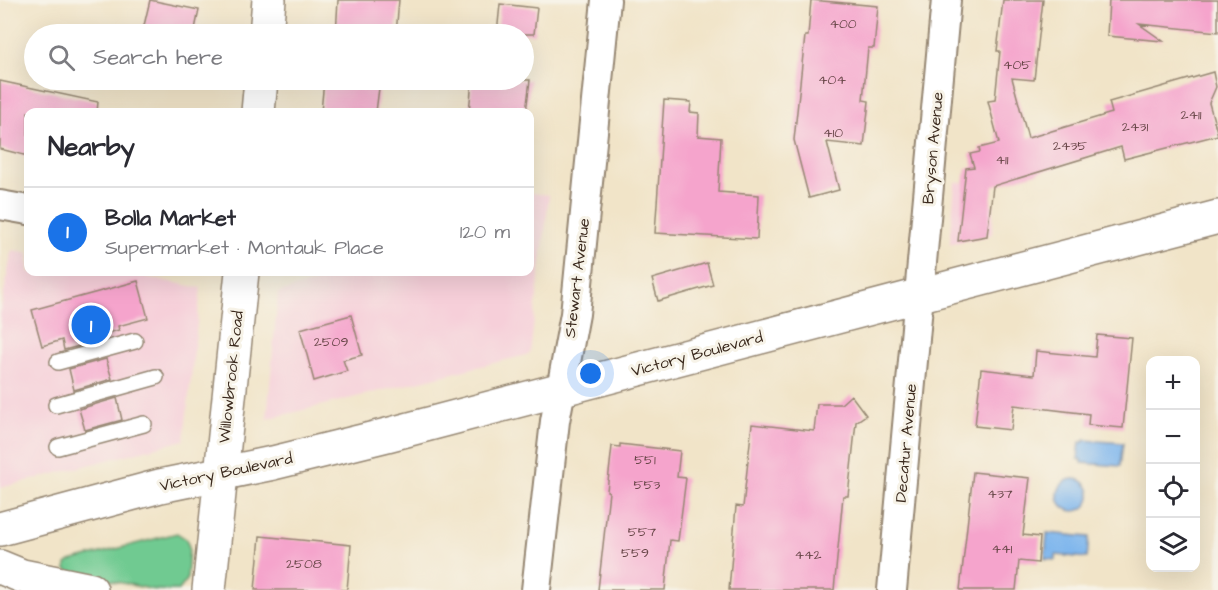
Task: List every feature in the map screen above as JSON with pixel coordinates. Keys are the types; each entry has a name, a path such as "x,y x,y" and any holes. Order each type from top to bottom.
{"main road":[{"path":"267,24 269,0"},
{"path":"258,108 260,90"},
{"name":"Victory Boulevard","path":"0,529 160,486 387,435 1218,217"},
{"name":"Willowbrook Road","path":"209,590 242,276"},
{"path":"0,567 22,576 91,590"}],"street":[{"name":"Stewart Avenue","path":"536,590 555,421 575,314 606,0"},
{"name":"Bryson Avenue","path":"920,296 946,0"},
{"path":"0,205 24,209"},
{"name":"Decatur Avenue","path":"892,590 920,296"}],"lane":[{"path":"58,362 135,341"},
{"path":"56,405 156,376"},
{"path":"58,447 144,424"}],"shaded area":[{"path":"955,182 991,185 990,205 994,204 992,234 950,244"},
{"path":"534,193 549,195 530,354 267,419 278,293 335,276 534,276"},
{"path":"12,250 24,252 24,276 140,276 201,288 184,440 0,488 0,313"}],"green space":[{"path":"177,533 186,539 189,547 187,580 179,590 155,590 70,572 66,569 66,564 70,561"}],"water":[{"path":"1084,440 1123,443 1120,466 1082,463 1082,460 1078,459 1080,442"},
{"path":"1074,479 1085,484 1090,495 1085,506 1074,511 1063,506 1058,495 1063,484"},
{"path":"1047,533 1089,537 1087,558 1056,555 1055,560 1045,559"}],"building":[{"path":"150,0 199,10 196,24 144,24"},
{"path":"338,0 399,0 397,24 337,24"},
{"path":"811,0 878,6 874,48 868,48 863,100 869,101 864,146 827,142 839,190 809,198 794,140"},
{"path":"1003,0 1043,0 1034,80 1012,78 1028,138 1112,113 1109,102 1213,72 1216,87 1209,103 1218,135 1124,159 1121,147 993,186 987,236 958,241 966,168 974,167 970,154 980,152 979,148 999,143 988,101 995,100 1000,51 997,51"},
{"path":"1109,0 1218,0 1218,32 1139,24 1163,41 1107,36"},
{"path":"500,4 537,8 534,34 534,24 498,24"},
{"path":"0,81 24,86 24,90 42,90 98,102 97,108 24,108 24,155 0,149"},
{"path":"323,90 379,90 376,108 321,108"},
{"path":"471,90 529,90 526,108 469,108"},
{"path":"664,100 691,102 690,112 699,113 698,136 721,138 718,192 759,195 757,239 655,233"},
{"path":"707,263 713,285 658,301 652,279"},
{"path":"138,281 148,318 118,326 119,330 100,335 102,340 64,350 62,340 42,346 32,310"},
{"path":"351,315 362,355 343,360 347,371 314,381 300,329"},
{"path":"1097,335 1132,338 1123,428 1088,425 1089,414 1014,405 1011,430 975,426 981,369 1034,375 1036,351 1095,357"},
{"path":"106,359 112,379 74,390 69,369"},
{"path":"851,395 866,415 856,422 848,496 843,496 834,590 729,590 736,506 743,507 752,424 814,431 817,404 841,404"},
{"path":"117,398 122,420 85,430 79,409"},
{"path":"620,444 680,451 677,477 686,478 678,541 670,540 665,590 598,590 612,446 620,447"},
{"path":"973,472 1030,478 1023,535 1040,537 1038,563 1019,561 1016,590 960,590"},
{"path":"260,536 351,545 347,590 255,590"}],"place":[{"name":"Bolla Market","path":"91,325"}]}
